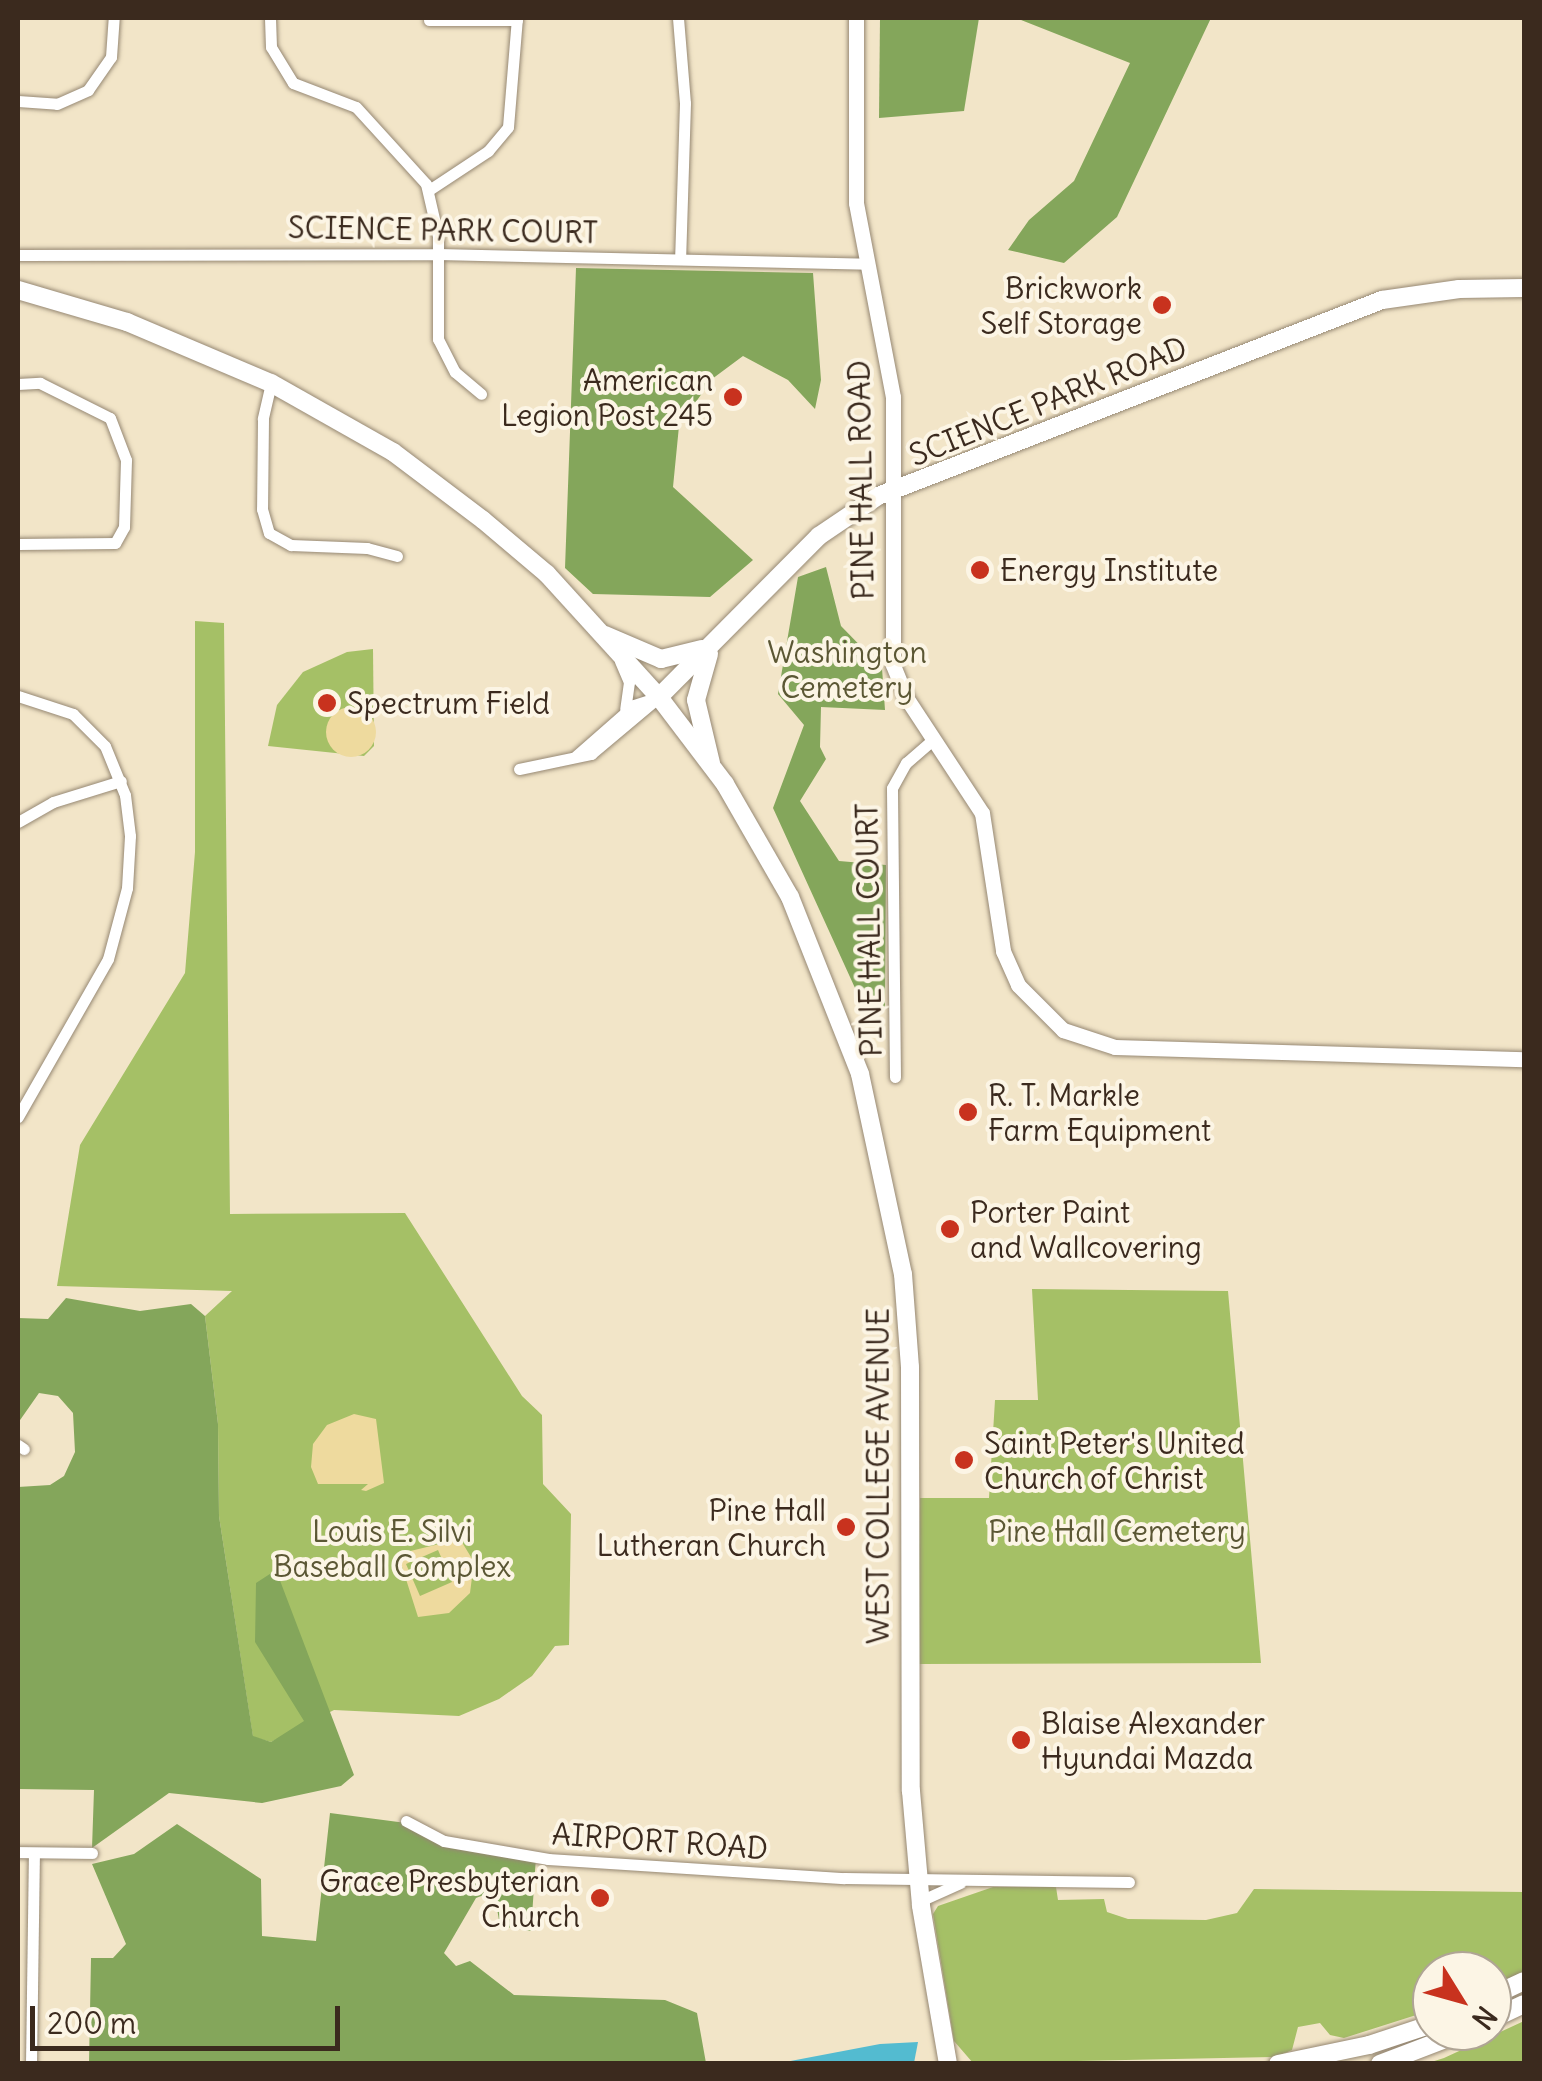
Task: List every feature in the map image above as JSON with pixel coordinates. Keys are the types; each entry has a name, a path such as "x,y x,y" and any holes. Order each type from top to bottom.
{"main road":[{"name":"SCIENCE PARK ROAD","path":"660,697 819,536 893,489 1370,304 1437,290 1524,288"},
{"name":"WEST COLLEGE AVENUE","path":"18,290 126,322 271,382 442,487 547,574 660,697 711,764 790,897 819,962 860,1074 892,1204 910,1367 907,1682 918,1880 948,2064"},
{"path":"605,636 646,656 670,660 719,636"},
{"path":"711,764 696,700 719,636"},
{"path":"1278,2064 1350,2050 1412,2030"},
{"path":"1380,2064 1414,2051"}],"street":[{"path":"18,101 56,104 95,84 111,57 114,18"},
{"path":"270,18 271,47 293,83 356,107 429,190 438,254 438,339 455,372 481,394"},
{"path":"429,20 517,18 516,96 508,127 488,150 429,190"},
{"path":"678,18 685,103 680,259"},
{"name":"PINE HALL ROAD","path":"856,18 856,204 892,379 893,665 982,813 1011,973 1031,1003 1064,1030 1115,1047 1524,1059"},
{"name":"SCIENCE PARK COURT","path":"18,255 438,254 868,264"},
{"path":"18,384 37,382 110,418 126,460 124,527 114,543 18,544"},
{"path":"271,382 263,419 262,491 269,533 291,546 367,548 397,556"},
{"path":"605,636 629,682 620,716"},
{"path":"18,696 59,706 84,723 106,746 121,780 130,859 115,940 18,1116"},
{"path":"576,756 620,716 660,697"},
{"path":"520,769 592,754 660,697"},
{"name":"PINE HALL COURT","path":"895,1076 892,788 906,762 934,739"},
{"path":"18,822 53,802 121,780"},
{"name":"AIRPORT ROAD","path":"406,1822 444,1841 548,1859 964,1882 1129,1882"},
{"path":"18,1852 92,1852"},
{"path":"31,2064 34,1852"},
{"path":"920,1900 964,1882"},
{"path":"18,1976 32,1976"}],"green space":[{"path":"880,18 979,18 964,111 879,118"},
{"path":"1016,18 1211,18 1117,217 1064,263 1008,250 1029,220 1074,181 1130,63"},
{"path":"576,268 813,273 821,380 815,409 788,380 743,356 712,379 679,426 673,487 753,560 710,597 593,594 565,568"},
{"name":"Washington Cemetery","path":"826,567 841,626 882,668 885,710 821,707 820,747 826,759 800,801 839,861 886,865 885,1007 865,1010 773,808 804,725 778,694 798,577"},
{"name":"Louis E. Silvi Baseball Complex","path":"195,621 224,623 230,1214 405,1213 522,1396 542,1415 543,1484 571,1514 569,1645 555,1646 532,1676 499,1699 459,1716 334,1710 271,1742 253,1737 219,1516 218,1424 205,1316 232,1291 57,1286 80,1145 185,973 195,852"},
{"name":"Spectrum Field","path":"373,649 374,746 364,756 268,746 277,705 303,672 347,652"},
{"name":"Pine Hall Cemetery","path":"1032,1289 1228,1291 1261,1663 917,1664 920,1498 989,1498 995,1400 1038,1400"},
{"path":"66,1298 140,1311 191,1304 205,1316 218,1424 219,1516 253,1736 271,1742 304,1721 255,1642 256,1583 276,1570 354,1775 341,1786 262,1803 169,1793 92,1848 94,1790 18,1789 18,1487 50,1485 64,1476 75,1452 73,1413 58,1396 39,1393 18,1423 18,1318 48,1319"},
{"path":"330,1813 406,1823 430,1836 536,1857 531,1931 500,1926 494,1891 476,1898 444,1953 456,1966 470,1961 514,1995 665,2000 697,2013 706,2063 89,2064 91,1958 113,1958 126,1944 92,1864 134,1854 177,1824 261,1879 262,1936 316,1941"},
{"path":"993,1887 1056,1887 1058,1900 1104,1899 1107,1912 1128,1919 1206,1920 1237,1913 1254,1889 1524,1892 1524,1973 1512,1979 1512,1951 1412,1951 1412,2016 1344,2038 1330,2035 1320,2023 1298,2027 1292,2050 1276,2057 973,2063 954,2041 933,1914 938,1906"},
{"path":"1524,2021 1524,2063 1428,2063 1459,2051 1512,2051 1512,2027"}],"sand":[{"path":"351,707 369,714 376,732 369,750 351,757 333,750 326,732 333,714"},
{"path":"354,1414 376,1419 384,1483 366,1491 361,1490 368,1484 318,1484 311,1467 313,1444 327,1425"},
{"path":"460,1539 474,1562 470,1593 449,1613 418,1617 398,1554","holes":["438,1550 452,1582 420,1596 406,1564"]}],"water":[{"path":"918,2042 914,2063 780,2063 880,2044"}],"place":[{"name":"Brickwork Self Storage","path":"1162,305"},
{"name":"American Legion Post 245","path":"733,397"},
{"name":"Energy Institute","path":"980,570"},
{"name":"Spectrum Field","path":"327,703"},
{"name":"R. T. Markle Farm Equipment","path":"968,1112"},
{"name":"Porter Paint and Wallcovering","path":"950,1229"},
{"name":"Saint Peter's United Church of Christ","path":"964,1460"},
{"name":"Pine Hall Lutheran Church","path":"846,1527"},
{"name":"Blaise Alexander Hyundai Mazda","path":"1021,1740"},
{"name":"Grace Presbyterian Church","path":"600,1898"}]}
